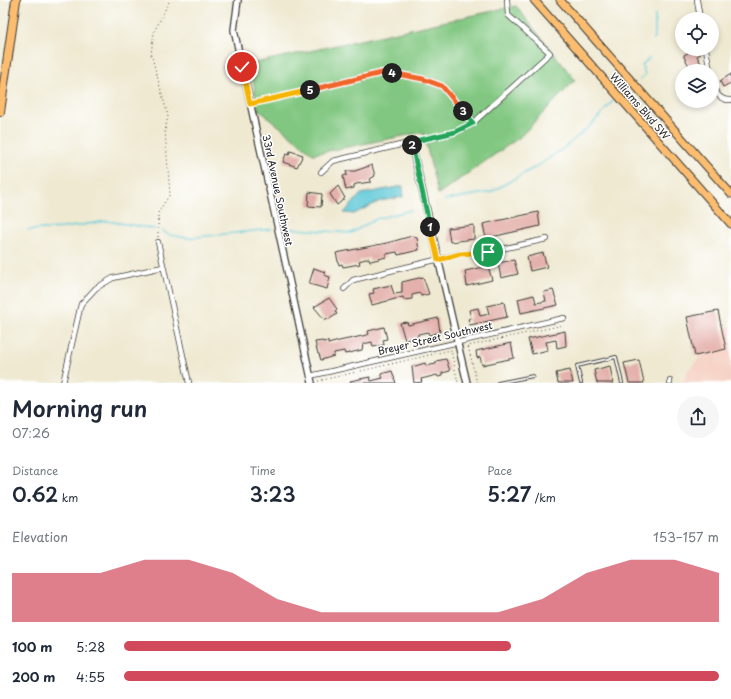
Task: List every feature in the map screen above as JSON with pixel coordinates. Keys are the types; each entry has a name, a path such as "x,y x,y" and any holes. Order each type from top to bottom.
{"highway":[{"path":"0,112 17,0"}],"main road":[{"name":"Williams Blvd SW","path":"534,0 731,224"},
{"name":"Williams Blvd SW","path":"560,0 731,194"}],"street":[{"name":"33rd Avenue Southwest","path":"238,0 234,30 310,376 315,382"},
{"path":"321,172 333,161 455,132 473,123 550,53 508,16 507,0"},
{"path":"697,0 699,12"},
{"path":"250,104 386,72 423,79 442,86 473,123"},
{"path":"719,96 721,98 731,100"},
{"path":"411,142 467,383"},
{"path":"344,289 353,280 460,254 488,252 547,238"},
{"path":"158,242 189,383"},
{"path":"63,383 82,304 96,288 113,278 163,267"},
{"name":"Breyer Street Southwest","path":"310,376 564,318"}],"lane":[{"path":"581,383 577,366 616,357 622,383"},
{"path":"498,383 533,376"}],"path":[{"path":"158,242 158,213 170,194 165,131 168,116 152,54 154,32 170,0"},
{"path":"477,383 468,346 563,325"},
{"path":"315,382 451,350 458,383"}],"shaded area":[{"path":"731,324 731,383 683,383 688,370"}],"green space":[{"path":"516,6 575,80 520,137 438,194 423,132 313,154 258,109 250,64"}],"water":[{"path":"403,186 403,197 380,201 354,214 344,213 361,194"}],"building":[{"path":"697,56 701,64 688,64 684,57"},
{"path":"731,74 731,83 723,87 720,81"},
{"path":"290,151 303,155 297,167 283,162 286,154 289,155"},
{"path":"372,165 375,176 370,179 371,182 356,184 354,185 354,188 346,190 343,176 347,175 346,171 355,171"},
{"path":"338,186 345,198 337,205 330,194"},
{"path":"309,192 322,194 321,207 308,206"},
{"path":"538,212 540,226 487,238 485,234 483,224"},
{"path":"474,225 474,239 450,242 448,228"},
{"path":"412,236 417,238 419,250 398,255 397,252 386,254 386,257 370,261 369,258 359,261 360,264 343,267 342,264 339,265 336,253 387,243"},
{"path":"543,253 547,267 530,271 527,257"},
{"path":"514,260 518,274 501,278 498,263"},
{"path":"488,266 492,280 467,286 465,271"},
{"path":"314,268 325,272 324,275 330,277 327,289 309,284"},
{"path":"423,277 429,294 421,296 420,293 412,295 412,299 404,300 403,297 372,305 369,294 374,293 373,289 391,285 394,294 402,293 402,282"},
{"path":"553,290 558,305 521,313 518,299 534,295 536,303 546,301 544,292"},
{"path":"329,298 337,309 335,311 337,314 328,320 327,318 325,320 314,307"},
{"path":"504,302 507,317 470,325 468,319 471,318 469,310 478,308 480,316 489,314 487,306"},
{"path":"718,311 726,349 695,356 687,317"},
{"path":"438,318 440,332 429,335 428,332 418,334 418,337 405,340 400,323 407,322 408,325"},
{"path":"384,327 387,339 383,340 384,345 373,347 372,342 363,344 362,350 345,354 344,351 334,353 334,356 321,360 318,354 315,342 328,341 328,344 367,335 369,334 368,331"},
{"path":"565,331 566,346 557,348 556,340 546,342 548,350 532,354 528,339"},
{"path":"511,343 514,358 482,365 480,357 477,358 476,351"},
{"path":"446,359 450,371 442,373 442,376 438,377 437,375 421,379 422,382 414,383 412,367 425,363 426,366 436,364 436,361"},
{"path":"639,360 644,383 629,383 624,363"},
{"path":"610,366 613,383 597,383 594,370"},
{"path":"570,370 573,383 558,383 556,373"},
{"path":"392,371 396,383 351,383 350,381 370,377 371,381 383,378 381,374"}],"waterway":[{"path":"653,40 655,34 655,15"},
{"path":"640,79 645,75 642,65 649,58"},
{"path":"445,200 491,192 539,165 564,148 591,125 613,101"},
{"path":"282,228 351,233 376,219 411,210"},
{"path":"28,230 63,228 107,221 155,229"},
{"path":"162,231 170,235 188,238 272,229"}],"route":[{"path":"242,67 250,104 386,72 423,79 442,86 473,123 455,132 411,142 438,260 460,254 488,252"}]}
